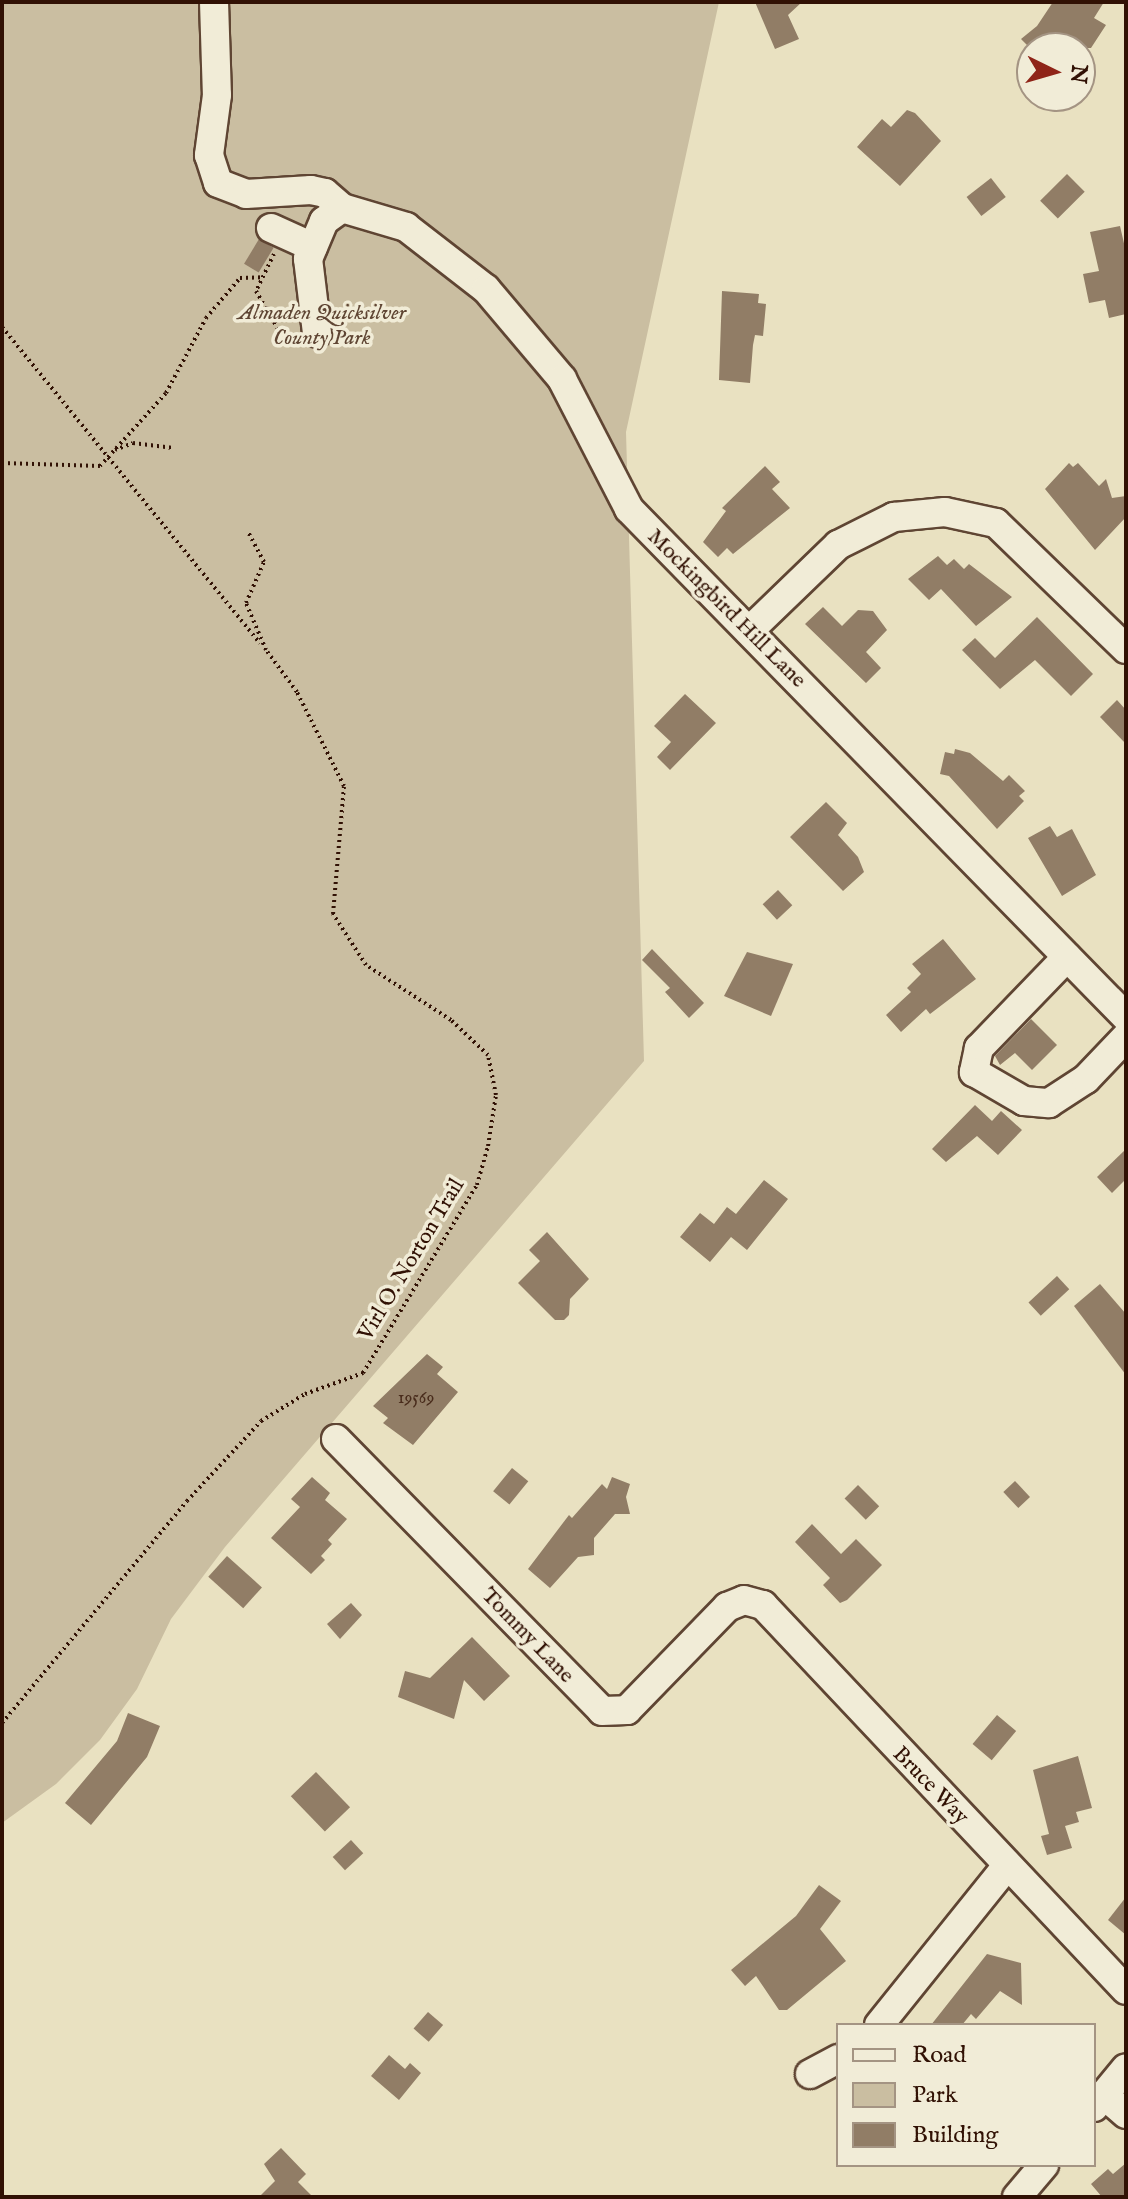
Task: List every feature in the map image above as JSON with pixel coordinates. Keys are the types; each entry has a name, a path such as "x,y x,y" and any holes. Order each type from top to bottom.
{"street":[{"name":"Mockingbird Hill Lane","path":"214,2 217,95 209,155 218,183 246,194 311,190 325,193 342,208 406,227 486,289 562,379 629,509 1126,1017"},
{"path":"317,333 308,259 324,221 342,208"},
{"path":"278,231 313,247"},
{"path":"749,631 838,545 894,517 945,512 996,523 1126,649"},
{"path":"1067,957 979,1048 974,1072 1024,1101 1049,1103 1073,1091 1126,1037"},
{"name":"Tommy Lane","path":"336,1439 602,1711 627,1710 727,1607"},
{"name":"Bruce Way","path":"727,1607 744,1600 763,1605 1126,1990"},
{"path":"881,2023 1007,1866"},
{"path":"810,2074 836,2060"},
{"path":"1126,2068 1099,2101 1126,2114"},
{"path":"1017,2197 1042,2167"}],"path":[{"path":"278,231 256,296 278,329 281,344"},
{"path":"2,463 100,466 166,393 206,318 240,278 264,277"},
{"path":"2,327 110,454 118,475 148,504 266,650"},
{"path":"110,454 133,443 172,448"},
{"name":"Virl O. Norton Trail","path":"2,1723 187,1501 261,1421 305,1394 363,1373 477,1185 488,1146 496,1095 488,1055 451,1020 366,965 333,914 344,786 297,692 266,650 246,603 264,562 248,532"}],"green space":[{"name":"Almaden Quicksilver County Park","path":"2,2 719,2 626,432 644,1061 225,1547 171,1619 137,1689 100,1740 56,1784 2,1823"}],"building":[{"path":"755,2 802,2 788,15 799,39 775,49"},
{"path":"1053,2 1104,2 1094,18 1106,25 1096,40 1096,32 1030,32"},
{"path":"907,110 915,113 941,141 900,186 857,147 882,119 891,127"},
{"path":"1067,174 1085,192 1058,219 1040,201"},
{"path":"991,178 1006,197 981,216 967,197"},
{"path":"1120,226 1126,252 1126,314 1109,318 1105,300 1089,303 1083,274 1099,271 1090,232"},
{"path":"259,239 274,248 259,273 244,264"},
{"path":"722,291 759,294 758,303 766,304 763,336 755,335 750,383 719,380"},
{"path":"1069,463 1073,467 1078,463 1099,486 1106,479 1112,498 1126,496 1126,517 1095,550 1045,489"},
{"path":"765,466 780,482 772,489 790,508 733,554 727,548 718,557 703,542 726,511 722,508"},
{"path":"938,556 947,565 954,559 964,569 969,564 1012,597 976,626 941,589 929,600 908,579"},
{"path":"823,607 842,626 858,610 873,611 887,630 866,652 881,668 866,683 805,624"},
{"path":"1037,617 1093,674 1071,696 1035,660 1000,689 962,650 975,638 995,658"},
{"path":"685,694 716,723 670,770 657,757 671,742 654,726"},
{"path":"1117,700 1126,710 1126,744 1100,717"},
{"path":"955,749 970,753 1003,781 1009,775 1025,791 1019,796 1024,801 997,829 949,776 940,774 945,752 954,754"},
{"path":"826,802 847,823 838,835 858,857 864,872 843,891 790,837"},
{"path":"1050,826 1057,837 1072,829 1096,875 1062,896 1028,838"},
{"path":"778,890 792,905 777,920 763,904"},
{"path":"943,939 976,979 930,1014 926,1009 901,1032 886,1015 911,992 907,988 921,974 912,964"},
{"path":"652,949 704,1003 689,1018 665,992 670,988 642,960"},
{"path":"747,952 793,964 771,1016 724,996"},
{"path":"1031,1019 1057,1045 1032,1070 1015,1053 1000,1065 995,1056"},
{"path":"975,1105 992,1121 1001,1111 1022,1130 998,1155 977,1136 946,1162 932,1149"},
{"path":"1126,1149 1126,1179 1112,1193 1097,1177"},
{"path":"764,1180 788,1199 747,1250 731,1237 710,1262 680,1237 700,1213 714,1224 727,1207 736,1214"},
{"path":"547,1232 589,1279 570,1299 569,1315 564,1320 555,1320 518,1283 540,1261 529,1250"},
{"path":"1057,1276 1069,1289 1041,1316 1028,1303"},
{"path":"1100,1284 1126,1314 1126,1375 1074,1306"},
{"path":"427,1354 443,1367 437,1374 458,1392 413,1445 383,1423 388,1418 373,1406"},
{"path":"512,1468 528,1481 509,1505 493,1491"},
{"path":"312,1477 330,1493 325,1500 347,1519 328,1540 332,1544 321,1556 325,1560 311,1574 271,1538 300,1507 291,1499"},
{"path":"612,1477 630,1484 626,1497 630,1514 615,1514 594,1538 594,1555 578,1557 550,1588 528,1569 569,1515 572,1518 602,1484 607,1489"},
{"path":"1015,1481 1030,1497 1018,1508 1003,1492"},
{"path":"858,1485 879,1506 866,1520 845,1498"},
{"path":"812,1524 841,1554 856,1539 882,1565 847,1600 840,1603 823,1585 830,1578 795,1542"},
{"path":"227,1556 262,1587 243,1608 208,1577"},
{"path":"351,1603 362,1615 340,1639 327,1624"},
{"path":"472,1637 510,1676 484,1701 464,1680 454,1719 398,1697 405,1671 430,1678"},
{"path":"128,1713 160,1726 147,1757 91,1825 65,1803 117,1741"},
{"path":"997,1715 1016,1731 992,1760 973,1744"},
{"path":"1078,1756 1092,1808 1076,1812 1079,1822 1065,1826 1072,1848 1047,1855 1041,1836 1049,1834 1033,1770"},
{"path":"316,1772 350,1807 325,1832 291,1796"},
{"path":"351,1840 363,1853 345,1870 333,1857"},
{"path":"819,1885 841,1901 820,1929 846,1961 787,2010 779,2010 756,1976 745,1986 731,1970 796,1916"},
{"path":"1126,1897 1126,1935 1108,1920"},
{"path":"987,1954 1021,1963 1022,2005 1000,1991 976,2019 971,2014 964,2023 933,2023"},
{"path":"428,2012 443,2025 429,2042 414,2029"},
{"path":"389,2055 405,2069 410,2063 421,2073 399,2100 371,2076"},
{"path":"281,2148 306,2174 298,2182 313,2197 259,2197 275,2181 264,2164"},
{"path":"1126,2163 1126,2197 1102,2197 1091,2184 1108,2169 1113,2174"}]}
